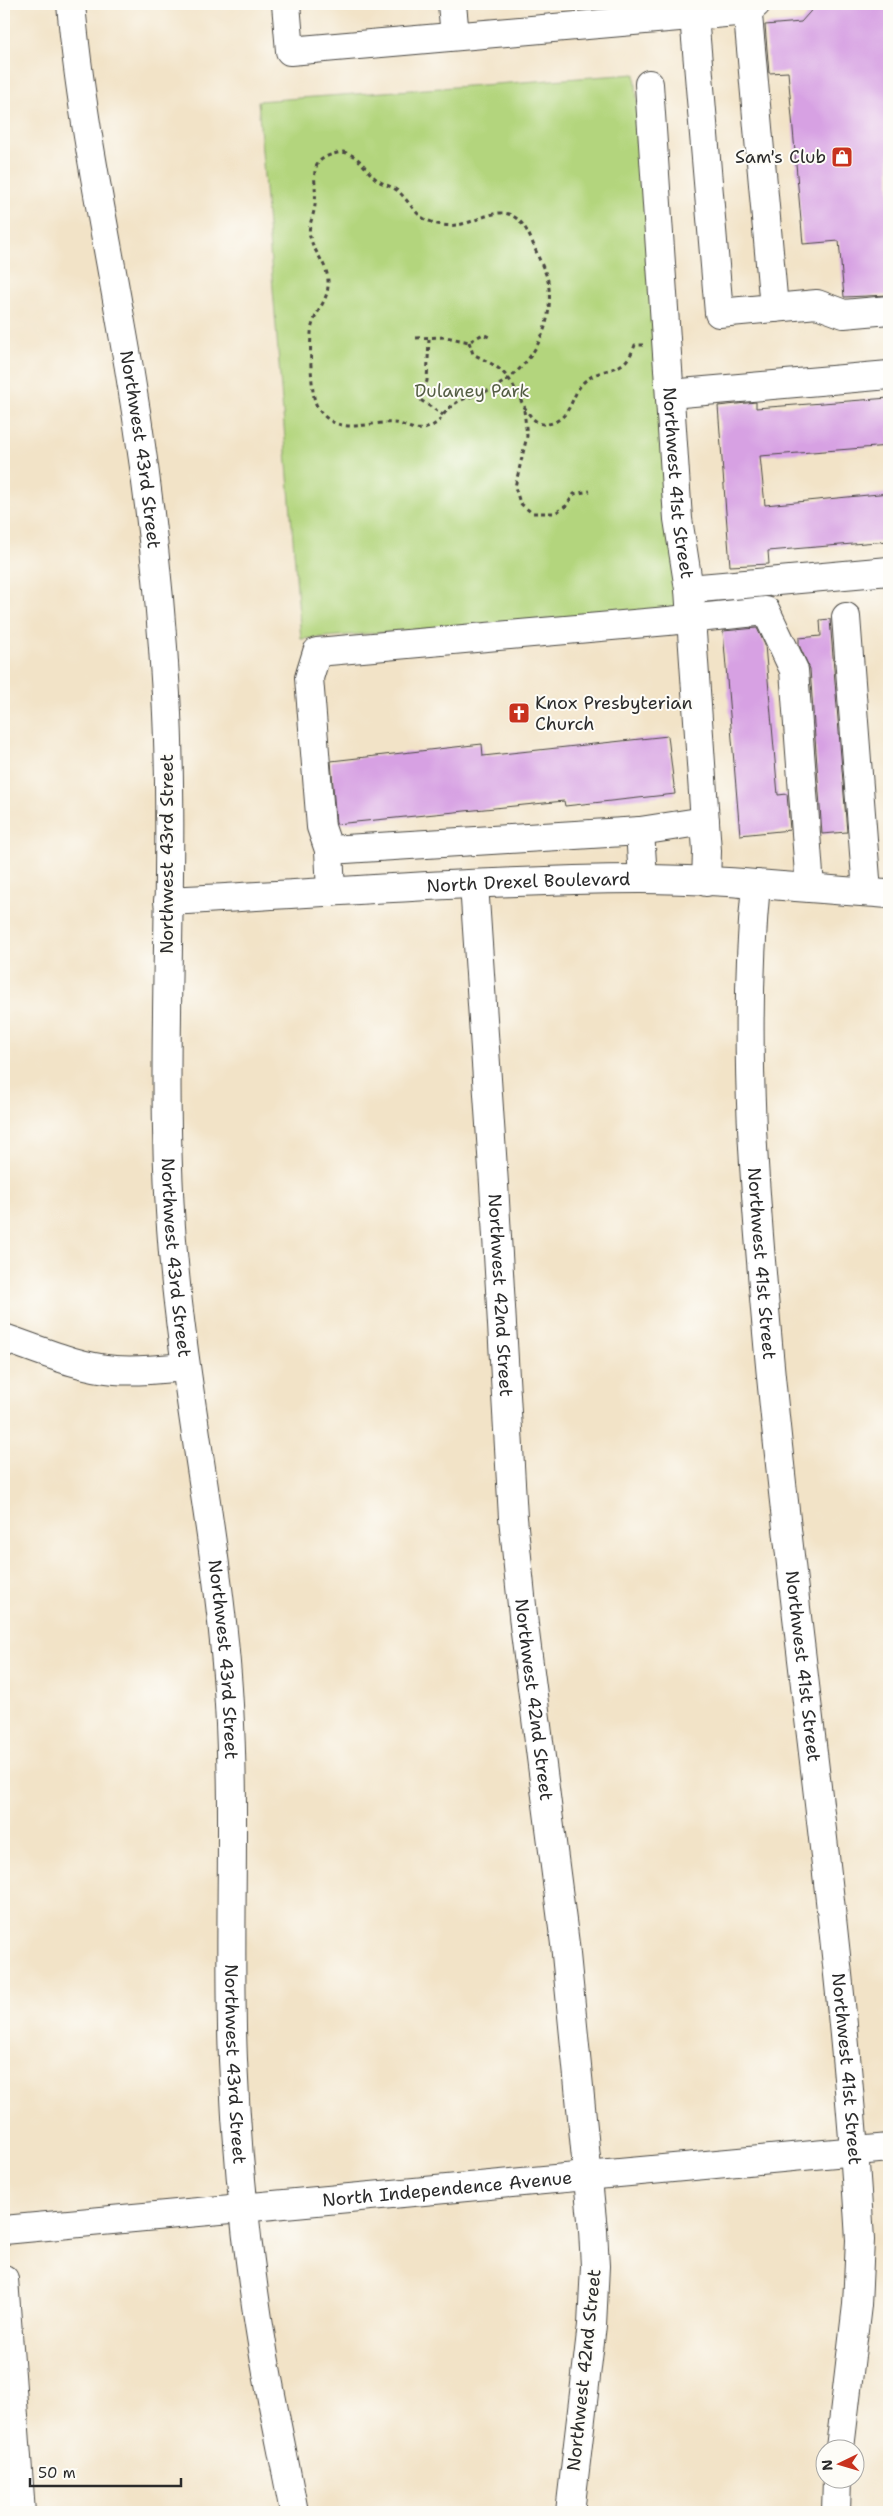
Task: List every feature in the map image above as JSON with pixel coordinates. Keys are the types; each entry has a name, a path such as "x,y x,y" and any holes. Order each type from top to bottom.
{"street":[{"name":"Northwest 43rd Street","path":"71,4 81,97 136,407 154,552 168,746 167,1148 172,1238 185,1366 221,1614 229,1700 233,1816 233,2058 245,2208 264,2360 294,2512"},
{"path":"286,4 290,51 455,36 580,14 750,6 774,308"},
{"path":"452,4 455,36"},
{"path":"693,10 720,313 817,304 844,314 889,310"},
{"name":"Northwest 41st Street","path":"649,84 679,527 690,589 705,821 706,882"},
{"path":"670,394 889,375"},
{"path":"690,589 889,571"},
{"path":"331,892 329,850 321,827 309,678 317,652 766,611 794,670 810,888"},
{"path":"846,617 878,893"},
{"path":"329,850 640,831 705,821"},
{"path":"640,831 642,879"},
{"name":"North Drexel Boulevard","path":"168,901 474,884 642,879 756,884 878,893"},
{"name":"Northwest 42nd Street","path":"474,884 494,1184 513,1518 524,1625 565,1944 593,2230 594,2297 570,2512"},
{"name":"Northwest 41st Street","path":"756,884 749,1024 752,1150 782,1494 820,1806 859,2218 860,2263 841,2438"},
{"path":"4,1338 92,1366 114,1370 137,1371 185,1366"},
{"name":"North Independence Avenue","path":"4,2230 889,2148"},
{"path":"4,2278 21,2512"},
{"path":"836,2512 837,2488"}],"path":[{"path":"343,152 359,158 378,181 397,189 420,216 446,227 464,225 487,214 500,213 513,216 526,228 548,279 548,317 536,348 525,364 510,379 482,393 460,399 436,424 423,429 408,429 394,422 346,426 332,422 318,408 313,398 311,334 316,315 325,299 328,287 328,273 311,240 309,226 315,205 314,171 321,160 331,154 343,152"},
{"path":"416,338 446,337 469,342 483,334 491,338"},
{"path":"429,338 427,381 419,399 443,415"},
{"path":"469,342 473,354 498,367 510,379 524,410 536,422 548,423 560,418 584,382 601,370 623,366 630,358 634,345 666,342"},
{"path":"524,410 526,442 515,487 520,503 532,513 548,514 561,510 574,494 590,491"}],"green space":[{"name":"Dulaney Park","path":"635,74 680,609 301,639 258,101"}],"building":[{"name":"Sam's Club","path":"817,4 889,4 889,295 844,297 839,241 803,244 788,72 769,73 765,25 801,22"},
{"path":"889,398 889,446 760,456 765,505 889,493 889,541 768,551 769,564 730,566 718,406 756,402 756,408"},
{"path":"830,619 847,832 822,834 810,669 799,645 799,638 821,636 820,620"},
{"path":"757,628 765,645 778,795 787,794 790,830 740,835 723,631"},
{"path":"668,736 675,794 565,806 564,801 336,824 331,761 482,744 483,756"}],"place":[{"name":"Sam's Club","path":"842,157"},
{"name":"Knox Presbyterian Church","path":"519,713"}]}
